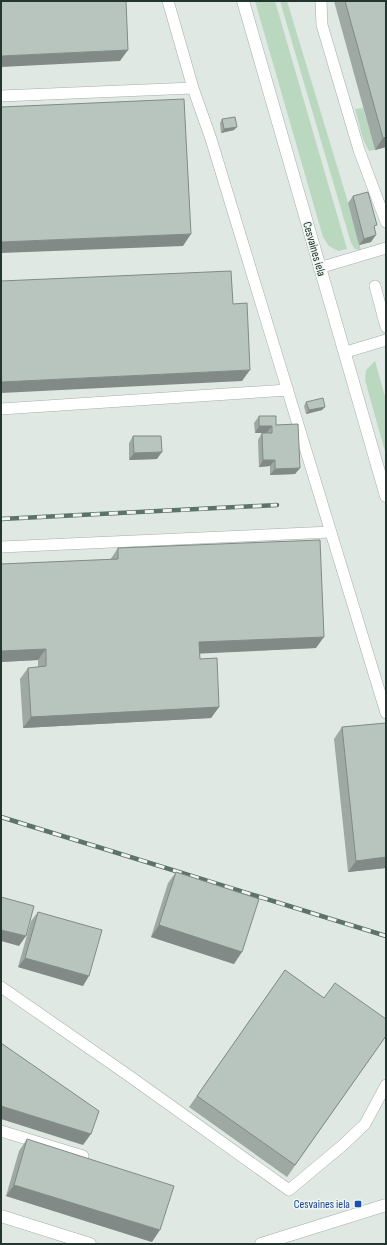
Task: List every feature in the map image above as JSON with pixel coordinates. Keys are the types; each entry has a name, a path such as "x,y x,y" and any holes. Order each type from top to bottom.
{"street":[{"name":"Cesvaines iela","path":"243,1 320,268 346,352 386,496"},
{"path":"261,1244 386,1205"},
{"path":"1,1216 90,1244"}],"lane":[{"path":"168,1 193,88 214,147 386,713"},
{"path":"321,1 322,25 359,150 386,222"},
{"path":"1,96 193,88"},
{"path":"320,268 386,248"},
{"path":"375,286 386,327"},
{"path":"346,352 386,340"},
{"path":"1,409 288,390"},
{"path":"1,547 331,532"},
{"path":"1,987 125,1073 288,1190 344,1145 365,1124 386,1085"},
{"path":"1,1131 83,1156"}],"green space":[{"path":"255,1 275,1 347,249 338,251 329,246 323,237"},
{"path":"280,1 287,1 361,250 355,249 351,243"},
{"path":"363,108 375,150 369,151 363,139 355,109"},
{"path":"375,361 386,400 386,455 365,380 366,370"}],"building":[{"path":"1,1 126,1 128,50 1,56"},
{"path":"345,1 386,1 386,137 383,138"},
{"path":"184,99 191,234 1,242 1,107"},
{"path":"235,117 237,127 224,129 222,119"},
{"path":"368,192 377,225 374,226 376,235 364,239 353,196"},
{"path":"231,271 233,304 247,303 250,370 1,382 1,281"},
{"path":"323,398 325,407 309,410 306,402"},
{"path":"259,416 276,416 276,425 298,424 300,468 275,469 275,460 263,460 262,433 272,433 272,426 259,426"},
{"path":"133,436 161,436 162,452 134,453"},
{"path":"320,540 324,637 199,642 200,659 217,658 219,707 31,717 28,668 46,666 46,649 1,651 1,564 118,559 118,548"},
{"path":"386,723 386,857 356,861 342,727"},
{"path":"176,872 259,899 242,952 159,925"},
{"path":"1,897 34,906 26,936 1,930"},
{"path":"38,912 102,930 89,976 25,958"},
{"path":"285,970 324,998 335,983 386,1019 386,1036 295,1165 197,1096"},
{"path":"1,1043 99,1111 91,1134 1,1106"},
{"path":"27,1139 174,1186 160,1230 14,1185"}],"railway":[{"path":"1,519 277,505"},
{"path":"1,817 386,936"}],"place":[{"name":"Cesvaines iela","path":"358,1204"}]}
